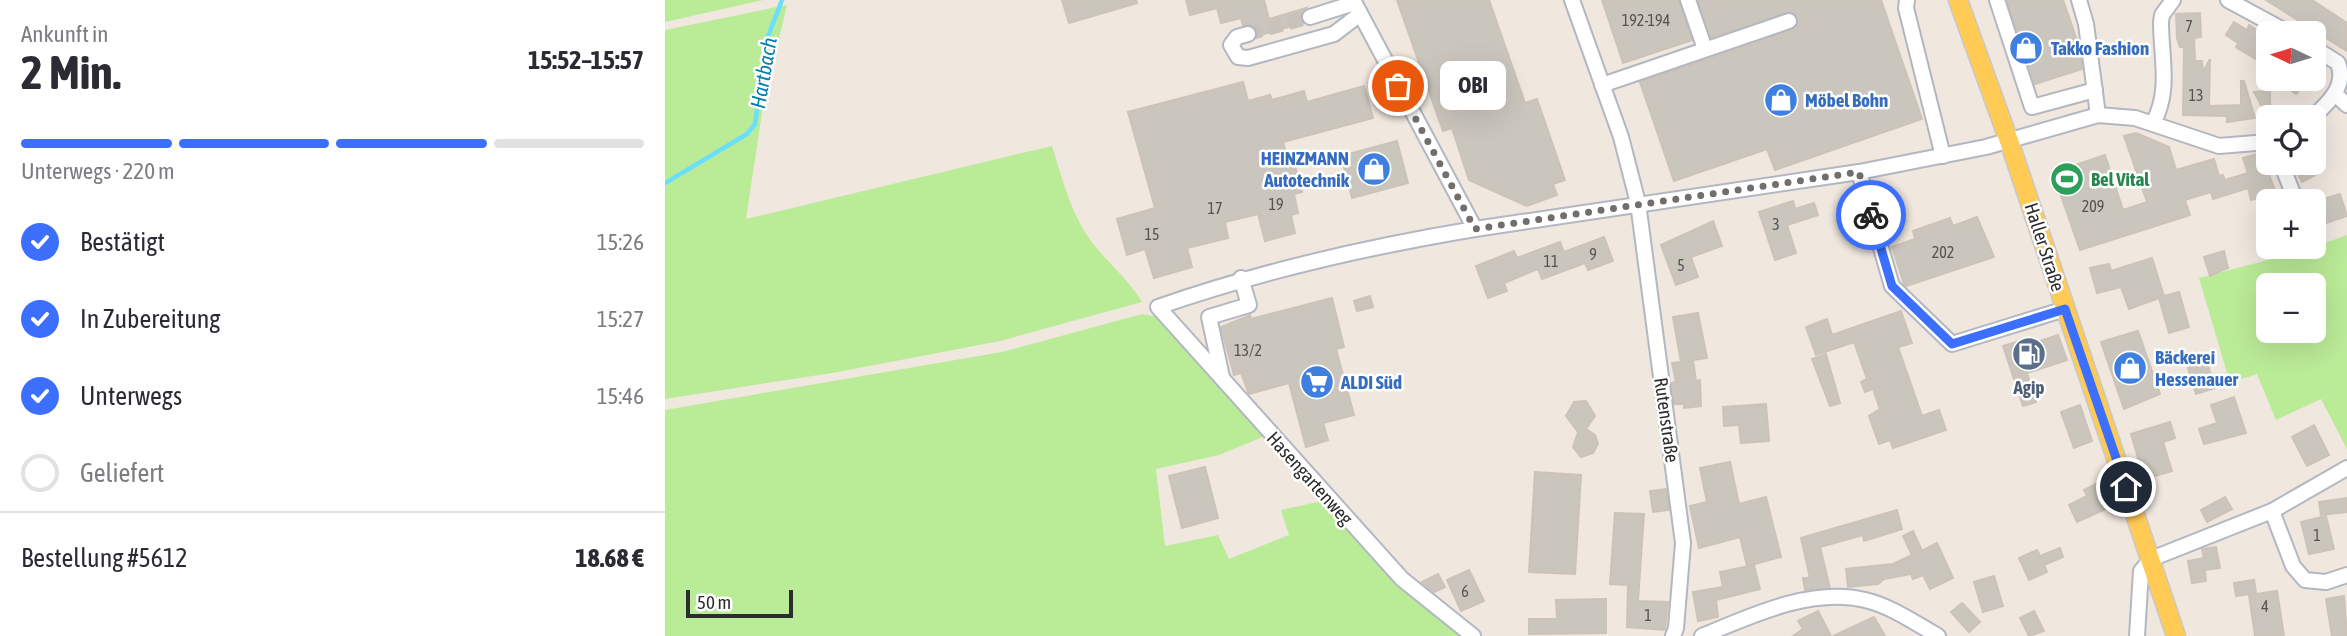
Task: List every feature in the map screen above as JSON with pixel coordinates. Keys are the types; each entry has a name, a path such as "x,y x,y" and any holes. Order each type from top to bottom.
{"main road":[{"name":"Haller Straße","path":"1960,0 2176,636"}],"street":[{"name":"Rutenstraße","path":"1572,0 1621,137 1638,203 1683,543 1678,616 1673,636"},
{"path":"1688,0 1705,50"},
{"path":"1907,0 1906,8 1943,156"},
{"path":"1997,0 2032,107 2095,90"},
{"path":"2079,0 2086,24 2098,115"},
{"path":"2153,123 2159,112 2165,80 2162,15 2173,0"},
{"path":"2228,0 2267,21"},
{"path":"1310,17 1356,6"},
{"path":"1248,34 1237,37 1231,45 1238,57 1248,58 1334,34 1356,6"},
{"path":"1356,6 1475,229"},
{"path":"1602,85 1789,21"},
{"path":"2324,105 2344,79 2338,64 2326,56"},
{"path":"2335,94 2347,105"},
{"path":"1223,380 1209,317 1249,305 1241,278 1409,240 1638,203 1859,172 2009,141 2098,115 2120,115 2153,123 2219,146 2256,143"},
{"path":"1859,172 1892,286 1952,344 2065,309"},
{"name":"Hasengartenweg","path":"1241,278 1158,307 1402,579 1473,636"},
{"path":"2137,636 2140,571 2151,559 2272,511 2347,468"},
{"path":"2272,511 2293,566 2305,580 2326,582 2347,575"},
{"path":"1702,636 1796,602 1833,598 1863,599 1883,606 1938,636"}],"green space":[{"path":"665,0 763,0 665,22"},
{"path":"787,5 763,106 746,219 1052,146 1079,222 1142,302 1000,341 838,372 665,399 665,30"},
{"path":"2347,235 2347,449 2321,399 2276,420 2257,374 2230,383 2199,278 2272,259 2326,259 2326,243"},
{"path":"1142,314 1158,317 1265,436 1219,455 1156,469 1165,546 1218,535 1229,559 1289,535 1281,510 1322,501 1403,591 1463,636 665,636 665,410 1002,352"}],"building":[{"path":"1062,0 1136,0 1137,3 1069,23"},
{"path":"1186,0 1264,0 1269,19 1306,8 1301,14 1303,23 1257,36 1255,28 1243,25 1241,18 1221,23 1217,8 1190,15"},
{"path":"1397,0 1489,0 1525,103 1537,99 1565,180 1553,184 1557,195 1527,206 1469,180 1452,128 1443,131"},
{"path":"1602,0 1679,0 1692,40 1623,63"},
{"name":"Möbel Bohn","path":"1698,0 1881,0 1922,119 1775,170 1767,149 1674,181 1640,82 1792,30 1798,22 1795,13 1787,12 1711,37"},
{"path":"2007,0 2063,0 2080,49 2082,69 2035,84"},
{"path":"2266,0 2312,0 2347,23 2347,51 2326,38 2326,21 2299,21"},
{"path":"2200,13 2201,37 2194,38 2195,61 2202,61 2203,72 2210,59 2209,106 2241,105 2241,81 2244,81 2255,118 2227,122 2227,116 2183,115 2184,47 2180,47 2177,38 2176,14"},
{"path":"2234,22 2247,30 2249,25 2256,29 2256,59 2236,47 2238,43 2226,35"},
{"path":"1243,82 1248,101 1270,95 1272,100 1304,91 1307,102 1364,86 1373,118 1283,142 1290,167 1295,166 1302,192 1294,194 1298,213 1291,215 1295,233 1265,241 1258,214 1225,222 1228,238 1187,248 1192,267 1154,278 1145,249 1127,255 1117,219 1155,208 1128,112"},
{"path":"2270,91 2270,105 2261,105 2254,92"},
{"path":"2136,133 2169,147 2176,170 2214,159 2219,176 2223,175 2225,180 2248,173 2243,158 2256,154 2256,175 2269,175 2274,189 2256,189 2256,199 2251,200 2248,188 2213,199 2211,192 2185,200 2190,215 2080,250 2059,190 2069,167 2105,155 2123,210 2147,202 2124,136"},
{"name":"HEINZMANN Autotechnik","path":"1397,141 1408,183 1352,198 1341,156"},
{"path":"2298,175 2315,175 2302,182"},
{"path":"2340,194 2347,216 2326,223 2326,198"},
{"path":"1793,201 1795,209 1814,203 1818,215 1787,225 1796,253 1775,260 1759,212"},
{"path":"1977,217 1994,257 1906,286 1904,284 1892,247 1915,239 1913,231 1950,218 1953,226"},
{"path":"1713,221 1722,246 1691,257 1698,277 1676,285 1661,245"},
{"path":"1604,237 1613,261 1588,270 1585,263 1542,279 1538,269 1504,283 1507,291 1488,298 1476,266 1514,251 1517,258 1560,242 1564,252"},
{"path":"2224,251 2228,268 2210,276 2204,257"},
{"path":"2152,258 2164,296 2179,292 2189,327 2169,333 2159,298 2129,309 2121,287 2097,293 2090,268 2109,264 2111,271"},
{"path":"1370,296 1373,307 1357,311 1354,301"},
{"name":"ALDI Süd","path":"1332,298 1344,347 1336,349 1354,415 1323,423 1328,440 1306,447 1289,383 1249,394 1241,373 1234,375 1221,327 1250,315 1251,319"},
{"path":"1901,311 1912,343 1898,347 1922,416 1939,410 1946,430 1893,448 1890,440 1879,444 1869,416 1880,409 1873,389 1865,392 1861,382 1867,379 1854,342 1816,355 1806,327 1827,319 1832,335"},
{"path":"1698,313 1707,358 1693,360 1696,381 1700,380 1701,406 1684,408 1684,404 1674,404 1671,383 1676,382 1672,363 1681,362 1673,317"},
{"name":"Bäckerei Hessenauer","path":"2138,331 2160,394 2124,409 2101,342"},
{"path":"2058,335 2067,360 2027,373 2036,402 2023,406 2003,346 2016,342 2018,348"},
{"path":"1826,354 1840,403 1830,406 1812,359"},
{"path":"2207,362 2215,388 2196,394 2188,368"},
{"path":"2234,397 2246,433 2204,444 2199,429 2217,423 2211,405"},
{"path":"1586,401 1595,416 1586,429 1595,435 1598,444 1593,453 1581,457 1573,447 1578,432 1566,416 1574,402"},
{"path":"1766,404 1769,441 1741,443 1739,425 1724,426 1723,407"},
{"path":"2080,405 2092,441 2074,448 2061,412"},
{"path":"2170,422 2175,438 2163,442 2172,471 2144,479 2131,434"},
{"path":"2314,425 2329,455 2307,466 2292,437"},
{"path":"1730,462 1739,504 1766,497 1781,557 1747,566 1740,537 1699,548 1690,506 1707,502 1700,468"},
{"path":"1205,467 1218,518 1182,528 1169,476"},
{"path":"1535,472 1581,475 1575,574 1529,572"},
{"path":"2098,483 2110,507 2077,522 2069,505 2087,496 2084,490"},
{"path":"1666,489 1669,510 1653,512 1650,491"},
{"path":"2225,497 2232,509 2207,522 2201,510"},
{"path":"2347,498 2347,512 2321,515 2319,502"},
{"path":"1897,510 1902,529 1864,541 1863,535 1820,547 1830,588 1805,590 1803,578 1810,578 1801,538"},
{"path":"1615,513 1644,514 1638,601 1668,602 1665,630 1627,627 1628,585 1610,584"},
{"path":"2326,516 2334,549 2309,554 2301,522"},
{"path":"1913,531 1922,551 1937,543 1953,578 1930,589 1923,575 1913,579 1911,574 1884,579 1878,584 1848,587 1846,569 1893,564 1912,555 1903,536"},
{"path":"2216,547 2220,568 2205,570 2206,581 2192,583 2188,561 2204,558 2202,549"},
{"path":"2060,548 2063,557 2044,565 2047,572 2029,580 2019,558 2037,550 2040,556"},
{"path":"1754,565 1760,589 1716,600 1718,617 1698,621 1693,592 1723,587 1720,572"},
{"path":"1469,570 1484,601 1461,611 1447,580"},
{"path":"1438,574 1445,587 1434,592 1422,582"},
{"path":"1994,576 2003,606 1983,612 1974,582"},
{"path":"2254,580 2256,593 2236,596 2234,583"},
{"path":"2277,591 2284,636 2255,636 2249,595"},
{"path":"2344,596 2347,636 2332,636 2326,599"},
{"path":"1606,599 1606,633 1529,634 1529,619 1557,619 1556,600"},
{"path":"1962,603 1980,622 1969,632 1951,612"},
{"path":"1818,611 1831,636 1793,636 1803,629 1798,621"},
{"path":"2034,611 2044,631 2029,636 2020,618"},
{"path":"1874,617 1885,636 1833,636"}],"waterway":[{"name":"Hartbach","path":"665,183 747,134 755,124 767,39 782,0"}],"tunnel":[{"path":"1248,34 1310,17"}],"way so far":[{"path":"1398,86 1475,229 1859,172 1871,215"}],"place":[{"name":"Takko Fashion","path":"2026,48"},
{"name":"OBI","path":"1398,86"},
{"name":"Möbel Bohn","path":"1781,100"},
{"name":"HEINZMANN Autotechnik","path":"1374,169"},
{"name":"Bel Vital","path":"2067,179"},
{"name":"Agip","path":"2029,354"},
{"name":"Bäckerei Hessenauer","path":"2130,368"},
{"name":"ALDI Süd","path":"1317,382"}],"route":[{"path":"1871,215 1892,286 1952,344 2065,309 2126,487"}]}
